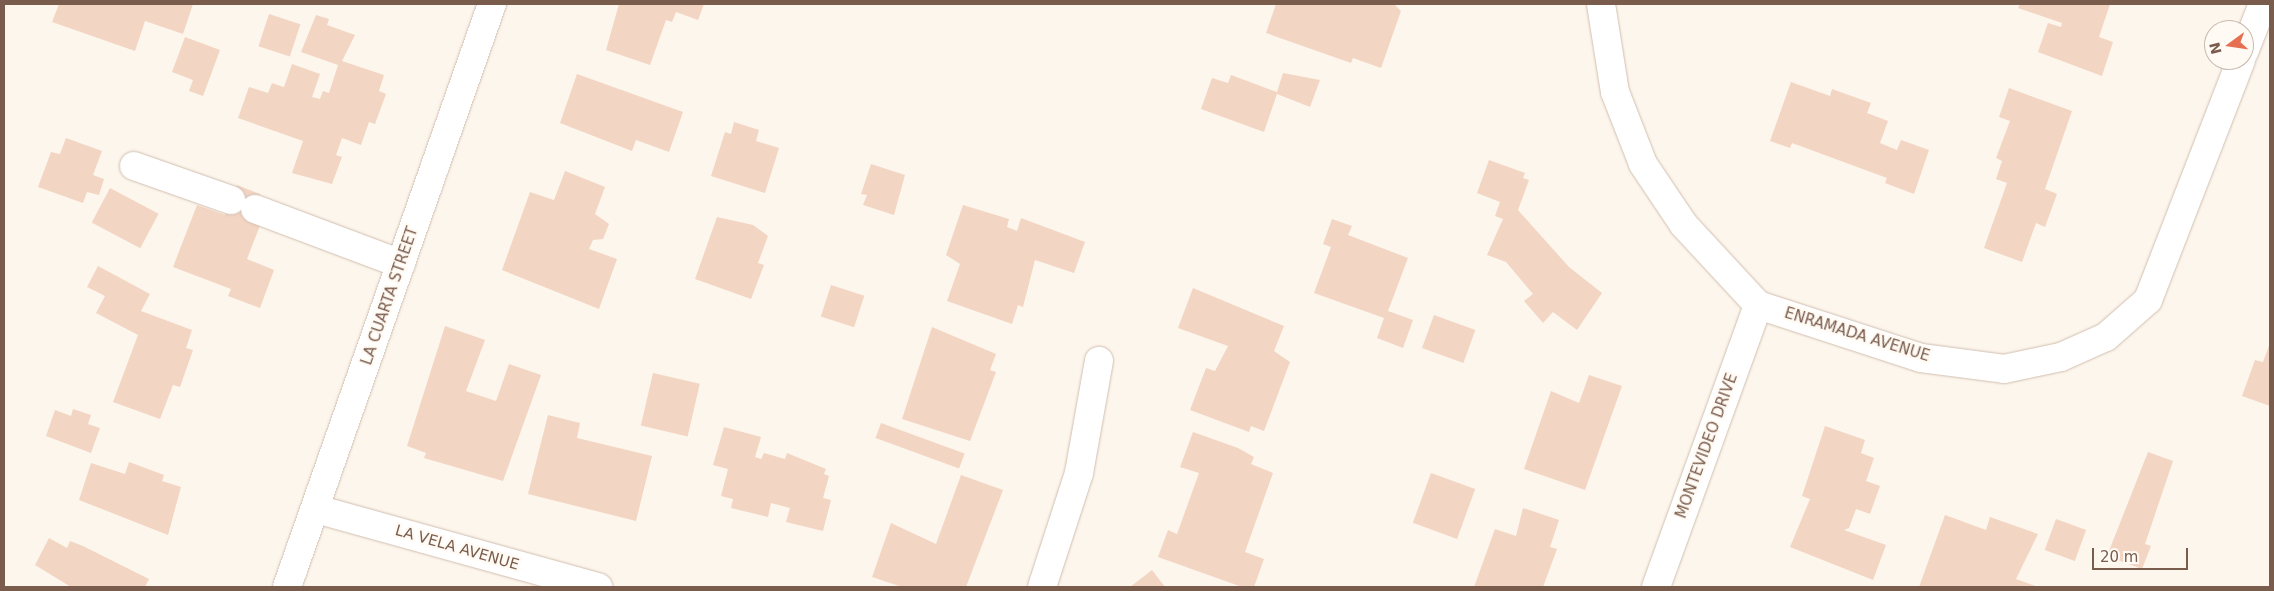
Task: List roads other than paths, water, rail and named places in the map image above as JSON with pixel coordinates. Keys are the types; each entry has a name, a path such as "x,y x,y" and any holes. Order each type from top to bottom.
{"street":[{"name":"LA CUARTA STREET","path":"287,587 492,4"},
{"name":"ENRAMADA AVENUE","path":"1601,4 1615,92 1643,164 1684,225 1758,305 1921,358 2004,369 2061,357 2106,337 2148,300 2237,70"},
{"path":"2254,27 2263,4"},
{"path":"134,166 243,204 401,264"},
{"name":"MONTEVIDEO DRIVE","path":"1656,587 1758,305"},
{"path":"1042,587 1079,473 1099,361"},
{"name":"LA VELA AVENUE","path":"316,509 598,587"}]}
